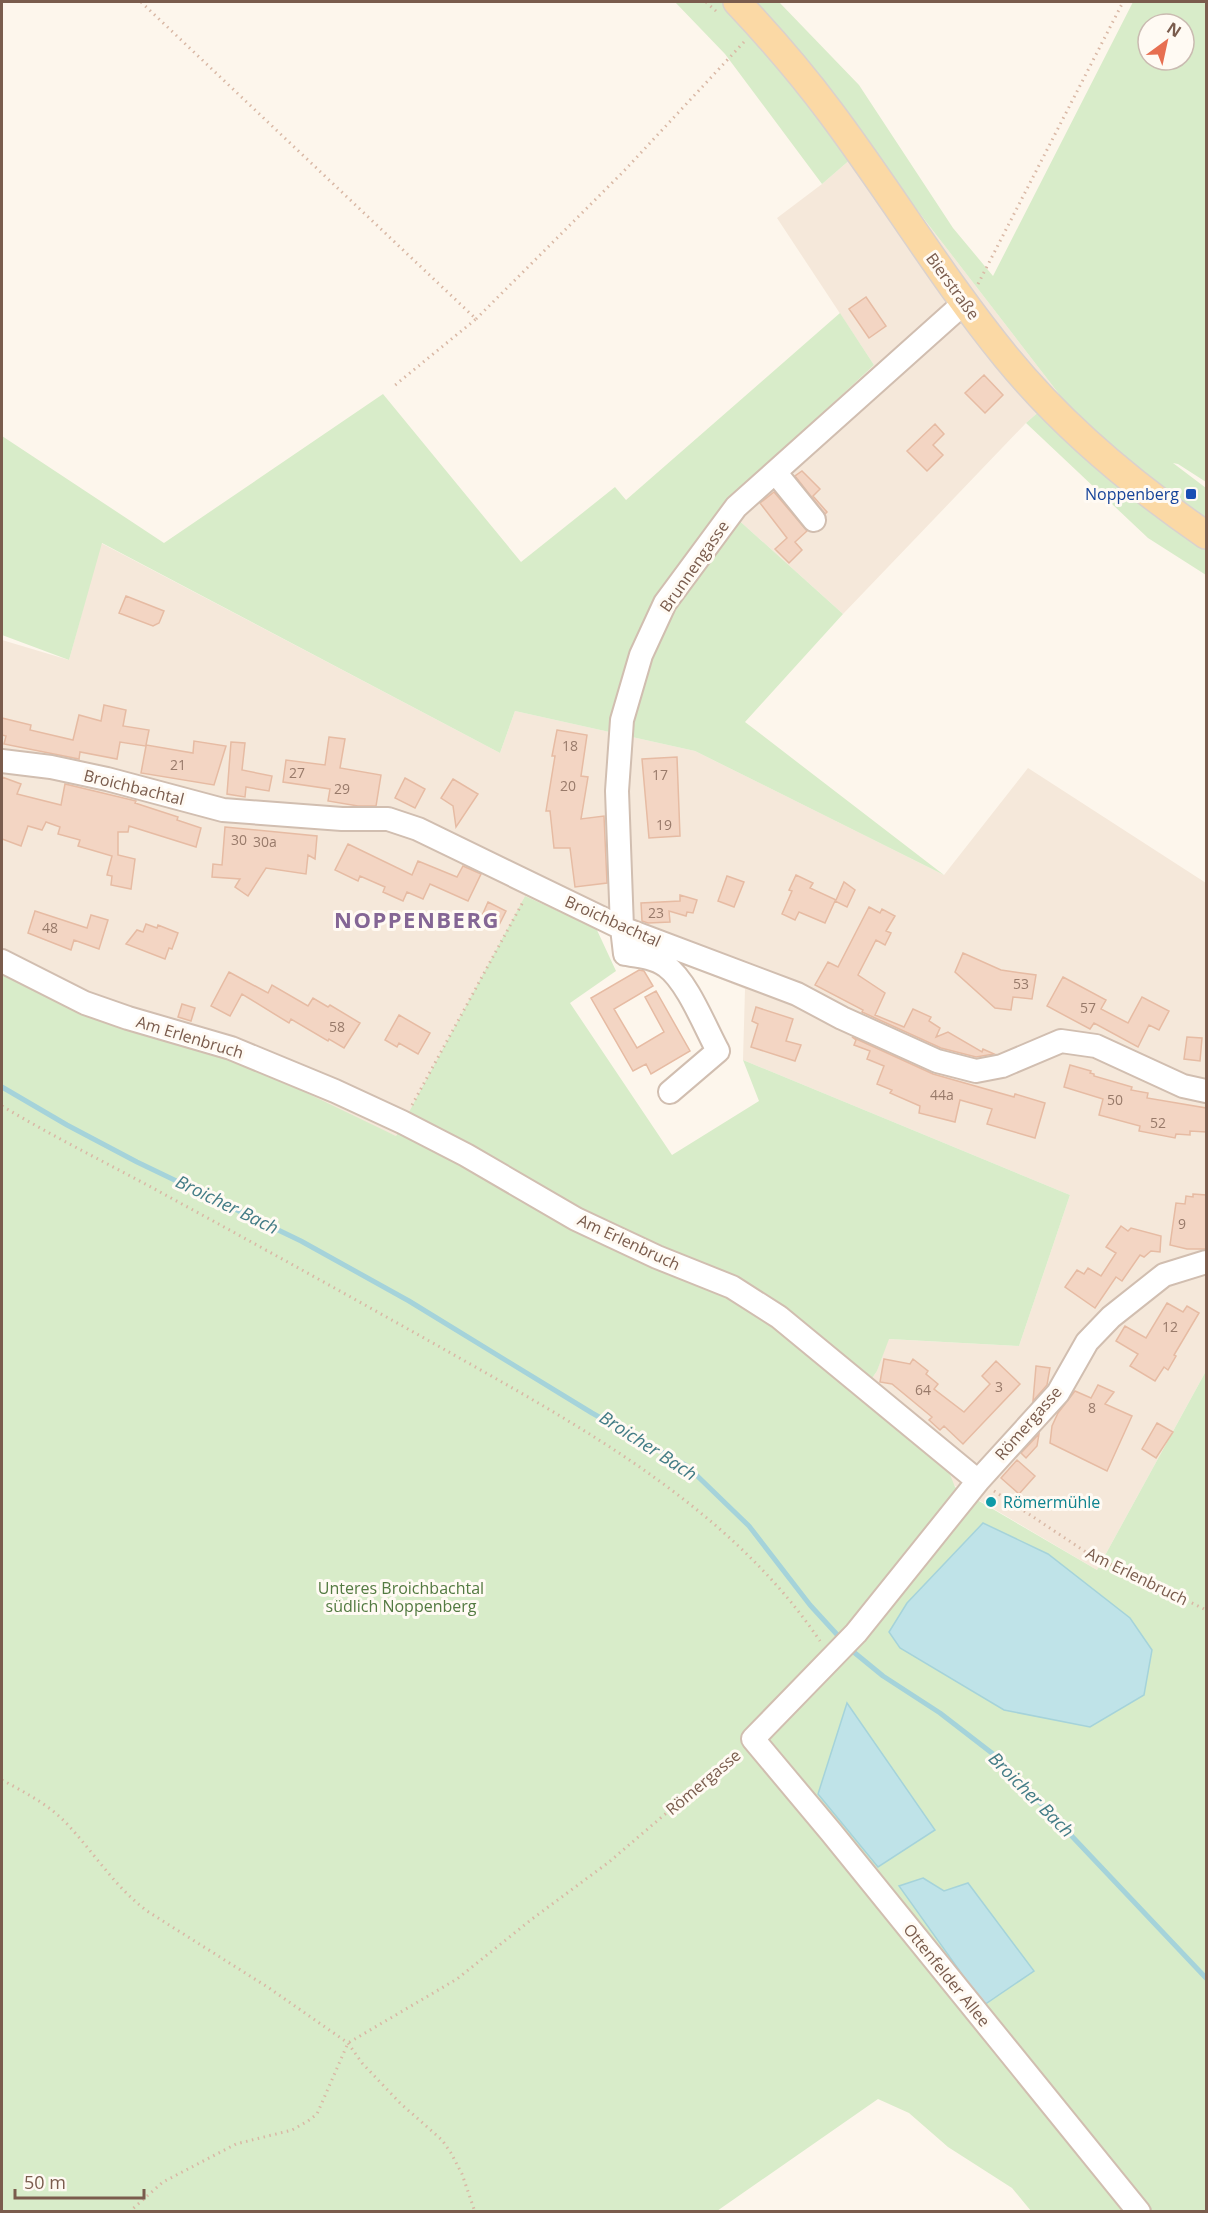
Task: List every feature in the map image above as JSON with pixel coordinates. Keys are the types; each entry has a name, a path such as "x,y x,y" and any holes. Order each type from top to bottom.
{"main road":[{"name":"Bierstraße","path":"737,2 760,26 830,112 964,303 1006,358 1056,412 1116,468 1206,535"}],"street":[{"name":"Brunnengasse","path":"670,1092 718,1051 680,980 665,965 650,958 625,954 617,791 622,720 641,655 665,603 736,507 964,303"},
{"path":"775,472 814,520"},
{"name":"Broichbachtal","path":"2,761 51,767 107,779 223,810 342,819 388,819 418,829 622,928 796,994 842,1018 937,1061 976,1071 1002,1066 1061,1041 1096,1046 1184,1086 1206,1091"},
{"name":"Am Erlenbruch","path":"2,961 85,1003 231,1048 273,1064 402,1122 466,1155 576,1219 657,1257 732,1287 779,1317 978,1481"},
{"name":"Römergasse","path":"753,1739 856,1633 978,1481 1058,1393 1087,1342 1111,1317 1164,1275 1206,1262"},
{"name":"Ottenfelder Allee","path":"753,1739 1139,2211"}],"path":[{"path":"141,2 477,320"},
{"path":"964,303 980,282 1123,2"},
{"path":"394,386 477,320 623,172 760,26"},
{"path":"402,1122 533,884"},
{"path":"2,1106 54,1137 273,1253 418,1334 632,1462 687,1502 742,1551 781,1590 835,1655"},
{"name":"Am Erlenbruch","path":"978,1481 1095,1558 1136,1575 1206,1610"},
{"name":"Römergasse","path":"348,2043 458,1978 609,1862 753,1739"},
{"path":"2,1780 51,1810 68,1825 129,1897 147,1911 269,1988 348,2043 400,2103 442,2140 462,2174 475,2211"},
{"path":"129,2211 163,2182 236,2144 292,2130 308,2121 317,2114 348,2043"}],"shaded area":[{"path":"867,145 1059,394 1026,423 843,614 723,506 874,365 777,218 822,184"},
{"path":"101,543 500,753 515,711 695,751 944,875 1028,768 1206,883 1206,1371 1097,1570 955,1486 859,1397 877,1371 888,1339 1019,1346 1070,1195 743,1060 745,989 596,928 525,896 396,1136 2,972 2,640 69,660"}],"green space":[{"path":"675,2 779,2 859,85 953,228 993,276 1133,2 1206,2 1206,482 1173,463 1206,488 1206,575 1148,538 1026,423 1059,394 867,145 822,184 725,54"},
{"path":"840,313 874,365 723,506 843,614 745,722 944,875 695,751 515,711 500,753 102,543 69,660 2,635 2,436 164,543 383,394 521,562 615,487 626,500"},
{"name":"Unteres Broichbachtal südlich Noppenberg","path":"525,896 596,928 616,971 570,1003 672,1155 759,1101 743,1060 1070,1195 1019,1346 889,1339 877,1371 859,1397 949,1472 955,1487 1097,1570 1206,1371 1206,2211 1031,2211 1012,2188 948,2147 909,2113 878,2099 717,2211 2,2211 2,972 209,1051 288,1084 396,1136","holes":["983,1523 889,1632 907,1603"]}],"water":[{"path":"983,1523 1048,1554 1130,1618 1152,1650 1144,1695 1090,1727 1004,1710 900,1648 889,1632 907,1603"},
{"path":"847,1703 935,1830 878,1867 818,1794"},
{"path":"923,1878 944,1891 968,1883 1034,1971 984,2005 899,1886"}],"building":[{"path":"866,297 886,326 869,338 849,309"},
{"path":"984,375 1003,395 985,413 965,393"},
{"path":"935,424 944,434 933,445 943,455 927,471 907,451"},
{"path":"802,471 820,489 813,496 827,512 825,514 795,476"},
{"path":"774,492 807,531 795,542 802,550 789,563 775,549 787,538 760,503"},
{"path":"126,596 164,611 159,623 153,626 119,613"},
{"path":"104,705 126,710 123,726 149,730 146,745 193,753 194,741 226,746 214,785 141,773 146,746 120,742 117,759 80,752 79,759 4,744 6,736 2,735 2,718 31,725 30,730 73,740 79,715 101,721"},
{"path":"557,730 587,735 581,776 588,777 581,819 604,816 607,883 575,887 570,848 554,848 550,811 546,811"},
{"path":"329,737 345,739 340,768 381,775 376,806 358,806 328,801 330,789 283,782 286,760 325,765"},
{"path":"231,742 245,743 242,770 272,776 269,791 246,787 245,797 227,794"},
{"path":"677,757 680,836 649,838 642,759"},
{"path":"2,777 21,784 17,794 61,805 65,784 136,801 135,803 178,817 177,820 201,828 196,847 129,826 128,832 118,832 118,855 135,859 131,889 111,885 112,876 107,875 112,856 78,846 80,840 58,834 60,827 46,822 42,830 28,826 21,846 2,839"},
{"path":"405,778 425,789 415,808 395,798"},
{"path":"453,779 478,794 456,827 453,806 441,798"},
{"path":"225,827 317,836 315,859 308,855 306,874 266,868 248,896 235,887 240,879 212,877 213,864 222,865"},
{"path":"348,844 412,875 418,861 457,877 463,866 481,874 468,901 430,884 423,899 407,892 403,901 383,892 385,887 360,876 358,881 335,870"},
{"path":"796,875 813,883 810,888 836,900 844,882 855,890 847,907 835,901 825,923 799,912 795,920 782,914"},
{"path":"727,876 744,882 734,907 718,901"},
{"path":"680,895 697,900 693,913 687,912 686,916 669,911 670,922 642,921 641,903 680,901"},
{"path":"488,902 506,911 497,929 480,920"},
{"path":"869,907 880,913 882,909 895,916 886,931 891,933 885,945 876,940 858,975 885,993 875,1015 904,1027 913,1009 931,1017 929,1021 940,1028 936,1037 948,1032 982,1052 983,1049 994,1054 976,1057 941,1048 862,1012 863,1010 815,985 828,962 838,967"},
{"path":"35,911 87,928 91,915 108,920 99,949 74,940 71,950 28,933"},
{"path":"146,924 157,928 158,925 178,933 165,959 126,944 137,930 143,932"},
{"path":"963,953 1001,970 1036,975 1032,999 1013,997 1011,1010 995,1008 955,972"},
{"path":"639,970 644,971 653,986 614,1009 637,1048 664,1032 645,997 656,991 690,1051 651,1074 646,1064 633,1071 591,998"},
{"path":"229,972 268,993 272,985 308,1006 313,998 328,1007 330,1005 360,1023 344,1048 291,1019 289,1023 242,994 230,1016 211,1006"},
{"path":"1063,977 1106,1000 1101,1009 1128,1023 1142,997 1169,1011 1159,1030 1149,1025 1138,1047 1094,1023 1090,1029 1047,1006"},
{"path":"182,1004 195,1008 191,1021 178,1017"},
{"path":"756,1007 793,1019 786,1041 801,1045 795,1061 751,1047 758,1024 752,1021"},
{"path":"399,1015 430,1033 418,1054 399,1043 397,1047 385,1040"},
{"path":"852,1037 933,1074 1014,1097 1015,1094 1045,1103 1035,1138 987,1124 992,1109 960,1100 955,1122 919,1113 920,1106 890,1093 892,1090 877,1084 884,1066 867,1059 870,1051 854,1045 856,1040"},
{"path":"1187,1037 1202,1038 1200,1061 1184,1059"},
{"path":"1070,1065 1091,1071 1090,1073 1094,1076 1132,1087 1131,1090 1148,1093 1147,1098 1206,1108 1206,1132 1190,1131 1190,1135 1176,1134 1175,1138 1139,1131 1140,1126 1099,1115 1103,1099 1064,1087"},
{"path":"1193,1194 1206,1195 1206,1249 1187,1249 1170,1245 1176,1203 1185,1204 1186,1196 1193,1197"},
{"path":"1121,1226 1128,1231 1131,1228 1161,1236 1160,1252 1151,1251 1144,1257 1140,1255 1122,1281 1116,1277 1095,1308 1065,1287 1077,1270 1084,1274 1088,1268 1101,1276 1116,1253 1106,1247"},
{"path":"1167,1303 1183,1312 1187,1306 1199,1313 1174,1355 1176,1356 1168,1370 1164,1367 1155,1381 1130,1366 1138,1354 1116,1341 1125,1326 1146,1338"},
{"path":"884,1359 910,1364 913,1359 928,1371 926,1374 938,1384 934,1389 964,1412 990,1384 982,1376 996,1361 1020,1384 963,1444 944,1426 940,1430 929,1420 932,1417 892,1384 880,1382"},
{"path":"1036,1366 1050,1368 1047,1385 1033,1401"},
{"path":"1098,1385 1114,1392 1105,1404 1132,1416 1107,1471 1050,1443 1052,1426 1058,1413 1075,1391 1091,1398"},
{"path":"1157,1423 1173,1432 1156,1458 1142,1449"},
{"path":"1039,1434 1037,1446 1026,1458 1021,1453"},
{"path":"1017,1460 1035,1476 1019,1494 1001,1478"}],"waterway":[{"name":"Broicher Bach","path":"2,1087 137,1162 301,1241 409,1301 592,1413 687,1466 749,1526 810,1605 842,1640"},
{"name":"Broicher Bach","path":"850,1649 883,1676 940,1713 997,1757 1206,1978"}],"place":[{"name":"Noppenberg","path":"1191,494"},
{"name":"Römermühle","path":"991,1502"}],"district":[{"name":"NOPPENBERG","path":"417,920"}]}
